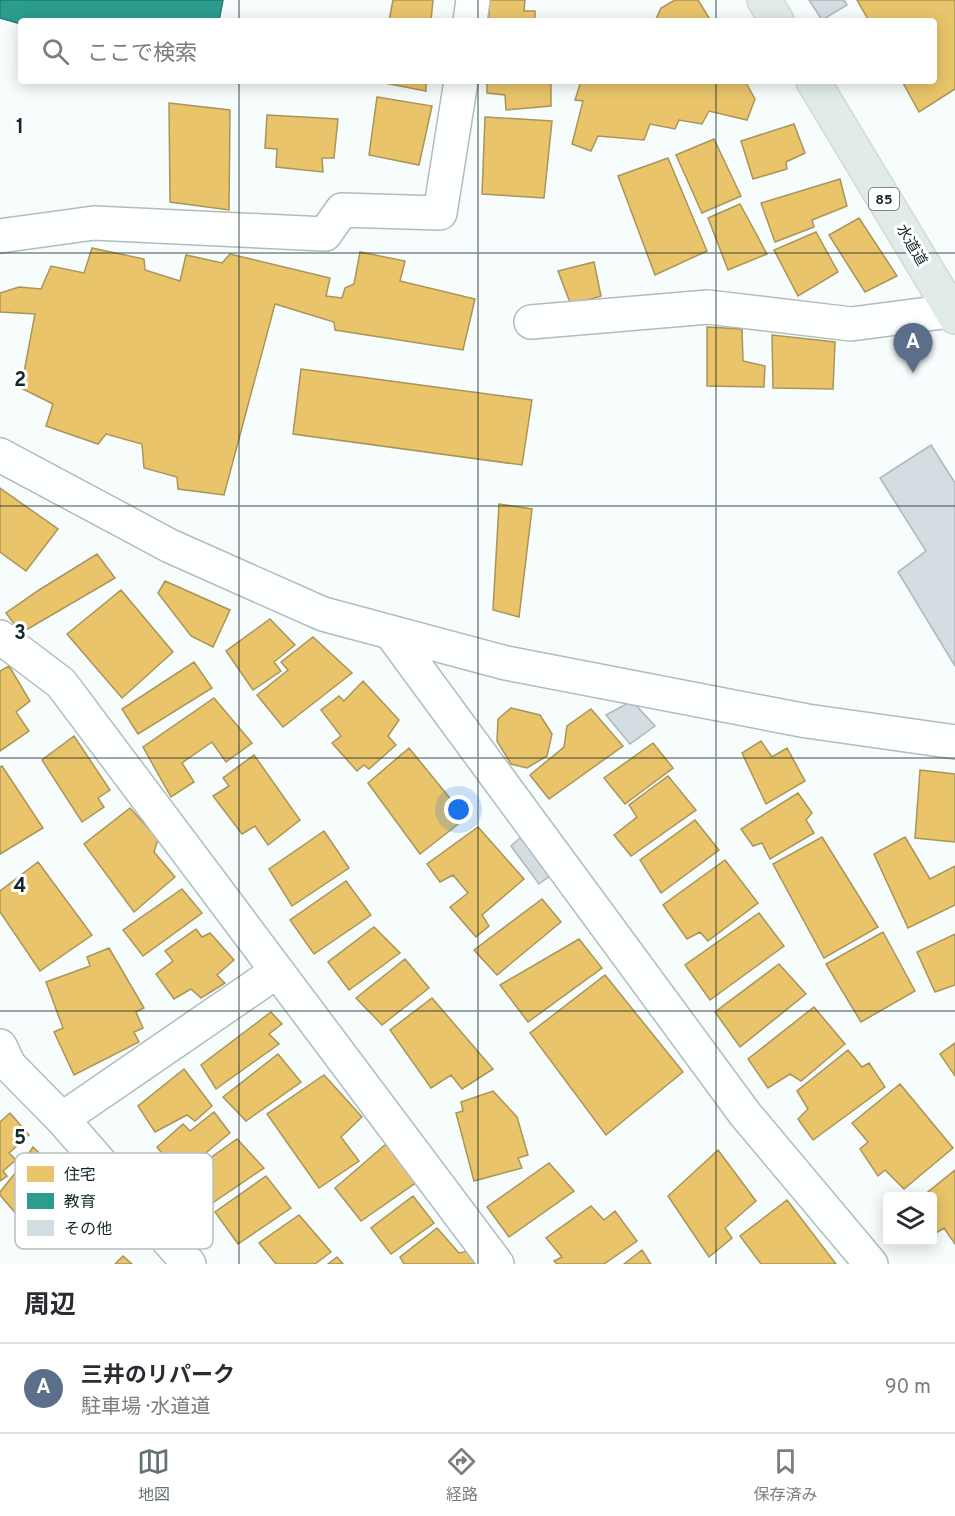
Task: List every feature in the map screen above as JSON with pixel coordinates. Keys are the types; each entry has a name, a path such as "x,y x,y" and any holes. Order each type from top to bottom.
{"main road":[{"path":"764,0 775,18"},
{"name":"水道道","path":"815,84 953,314"}],"street":[{"path":"470,18 473,0"},
{"path":"0,236 94,223 325,234 342,210 440,213 461,84"},
{"path":"531,322 708,307 851,324 953,314"},
{"path":"0,455 170,546 323,614 506,663 807,721 955,742"},
{"path":"392,633 745,1114 871,1264"},
{"path":"0,637 61,683 497,1264"},
{"path":"62,1119 276,972"},
{"path":"0,1046 9,1065 92,1153"},
{"path":"176,1249 189,1264"}],"building: 住宅":[{"path":"393,0 433,0 431,18 390,18"},
{"path":"489,0 525,0 524,11 535,11 535,18 489,18"},
{"path":"675,0 698,0 709,18 656,18 661,8"},
{"path":"857,0 955,0 955,89 919,112 904,84 937,84 937,18 867,18"},
{"path":"389,84 426,84 426,91"},
{"path":"487,84 551,84 551,106 506,110 505,95 487,93"},
{"path":"580,84 747,84 755,99 747,120 709,111 702,124 679,120 675,129 650,124 644,140 598,136 591,151 572,144 583,101 575,100"},
{"path":"377,97 432,106 419,165 369,155"},
{"path":"169,103 230,110 229,210 170,202"},
{"path":"267,115 338,119 334,158 322,158 323,172 276,167 277,149 265,148"},
{"path":"485,117 552,121 544,198 482,194"},
{"path":"794,124 805,153 786,162 787,169 753,179 741,141"},
{"path":"714,139 741,196 702,213 676,155"},
{"path":"668,158 707,251 655,275 618,176"},
{"path":"840,179 847,206 812,220 814,227 775,242 761,203"},
{"path":"740,204 767,254 728,270 708,218"},
{"path":"859,218 897,276 865,292 829,235"},
{"path":"816,232 838,272 798,296 774,250"},
{"path":"92,248 144,259 145,270 180,281 186,255 222,263 230,254 330,278 326,296 342,298 345,288 354,284 360,252 405,261 400,281 475,299 463,350 335,330 334,322 275,304 224,495 178,489 177,477 144,468 142,444 106,434 98,444 46,426 53,404 21,388 35,314 0,312 0,293 19,287 41,289 51,266 84,273"},
{"path":"594,262 601,296 571,305 558,271"},
{"path":"707,327 742,329 743,361 765,366 764,387 707,386"},
{"path":"772,335 835,342 833,389 773,388"},
{"path":"301,369 532,400 522,465 293,434"},
{"path":"0,488 58,529 26,571 0,552"},
{"path":"499,504 532,509 519,617 493,610"},
{"path":"97,554 115,578 21,633 6,613"},
{"path":"165,581 230,610 213,647 191,636 158,593"},
{"path":"121,590 173,652 122,698 67,634"},
{"path":"270,619 295,645 274,662 281,671 253,690 226,651"},
{"path":"313,637 352,673 283,727 257,695 288,670 281,662"},
{"path":"194,662 212,688 138,734 122,709"},
{"path":"9,666 30,701 16,712 29,731 0,751 0,671"},
{"path":"363,681 399,720 388,736 396,745 369,769 364,765 357,771 332,743 341,736 321,710 339,696 344,701"},
{"path":"214,698 252,743 226,762 212,742 182,763 194,782 171,797 143,747"},
{"path":"511,708 540,715 552,734 547,756 527,768 511,764 497,741 498,719"},
{"path":"591,709 623,746 549,799 530,775 564,747 567,726"},
{"path":"74,736 110,790 98,798 104,807 82,822 42,760"},
{"path":"761,741 772,757 787,748 805,781 766,804 742,753"},
{"path":"653,743 673,768 625,804 604,778"},
{"path":"409,748 466,818 420,854 368,783"},
{"path":"254,755 300,820 268,845 255,826 242,834 213,796 229,786 223,778"},
{"path":"2,766 43,828 0,854 0,767"},
{"path":"920,770 955,774 955,842 915,838"},
{"path":"668,776 696,810 631,856 614,835 637,817 629,805"},
{"path":"798,793 812,813 806,820 814,833 770,859 762,843 753,846 741,829"},
{"path":"130,808 158,839 154,852 175,877 134,912 84,844"},
{"path":"695,820 719,850 661,893 640,860"},
{"path":"478,827 524,879 482,915 489,926 476,937 450,907 468,893 453,875 440,882 427,864"},
{"path":"324,831 349,868 292,906 269,869"},
{"path":"822,837 878,927 824,958 773,864"},
{"path":"905,837 930,879 955,866 955,905 908,928 874,854"},
{"path":"725,860 758,903 708,941 700,932 687,939 663,905"},
{"path":"38,862 92,935 40,971 0,912 0,891"},
{"path":"346,881 371,915 314,954 290,920"},
{"path":"182,889 202,913 143,956 123,930"},
{"path":"542,899 561,922 497,975 474,950"},
{"path":"759,913 784,946 710,1000 685,965"},
{"path":"374,927 400,953 349,990 328,962"},
{"path":"196,929 202,937 210,933 234,960 217,975 225,983 201,998 191,989 174,999 156,974 173,961 165,951"},
{"path":"883,932 915,991 861,1022 826,964"},
{"path":"955,934 955,985 935,992 917,952"},
{"path":"579,939 602,968 528,1022 500,985"},
{"path":"109,948 144,1008 136,1012 143,1028 134,1032 139,1042 74,1075 54,1032 63,1028 46,982 90,966 87,957"},
{"path":"405,959 429,988 382,1025 356,998"},
{"path":"779,964 806,994 740,1047 715,1012"},
{"path":"605,975 683,1072 606,1135 530,1033"},
{"path":"432,998 493,1069 462,1089 451,1075 431,1088 390,1030"},
{"path":"814,1007 845,1044 801,1081 790,1074 768,1088 748,1059"},
{"path":"271,1012 282,1024 269,1034 279,1044 216,1089 201,1065"},
{"path":"955,1043 955,1076 940,1054"},
{"path":"848,1050 862,1067 869,1063 885,1087 813,1140 798,1119 808,1109 797,1091"},
{"path":"278,1054 301,1082 246,1121 223,1097"},
{"path":"184,1069 212,1106 195,1121 187,1115 155,1132 138,1106"},
{"path":"324,1075 362,1117 341,1137 359,1161 319,1188 267,1114"},
{"path":"900,1084 953,1148 904,1189 885,1170 878,1176 860,1149 868,1142 852,1123"},
{"path":"493,1091 517,1117 528,1155 518,1158 522,1168 474,1181 456,1113 463,1111 461,1102"},
{"path":"214,1112 230,1133 206,1153 162,1153 157,1147 183,1124 190,1131"},
{"path":"10,1113 29,1135 9,1153 15,1161 3,1171 7,1176 0,1181 0,1122"},
{"path":"237,1139 264,1168 213,1203 213,1156"},
{"path":"386,1144 417,1182 361,1221 335,1188"},
{"path":"33,1147 39,1153 29,1153"},
{"path":"718,1150 756,1201 725,1228 732,1238 709,1257 668,1196"},
{"path":"549,1163 574,1191 509,1237 487,1207"},
{"path":"955,1170 955,1244 944,1228 937,1232 937,1192 928,1192"},
{"path":"15,1173 15,1212 0,1195"},
{"path":"266,1176 291,1208 238,1244 215,1212"},
{"path":"413,1196 434,1223 391,1254 371,1228"},
{"path":"787,1200 836,1264 761,1264 740,1236"},
{"path":"591,1206 604,1220 615,1211 637,1241 604,1264 557,1264 554,1261 562,1257 546,1238"},
{"path":"299,1215 331,1252 315,1264 276,1264 259,1243"},
{"path":"437,1228 459,1253 469,1251 477,1264 404,1264 400,1257"},
{"path":"642,1250 651,1264 624,1264"},
{"path":"123,1256 132,1264 115,1264"},
{"path":"337,1257 343,1264 328,1264"}],"building: 教育":[{"path":"0,0 223,0 220,18 18,18 18,23 0,18"}],"building: その他":[{"path":"809,0 844,0 847,5 825,18 821,18"},
{"path":"931,445 955,483 955,666 898,572 926,551 880,478"},
{"path":"632,701 655,726 630,744 606,715"},
{"path":"522,836 551,875 539,884 511,846"}],"place":[{"name":"三井のリパーク","path":"913,373"}]}
